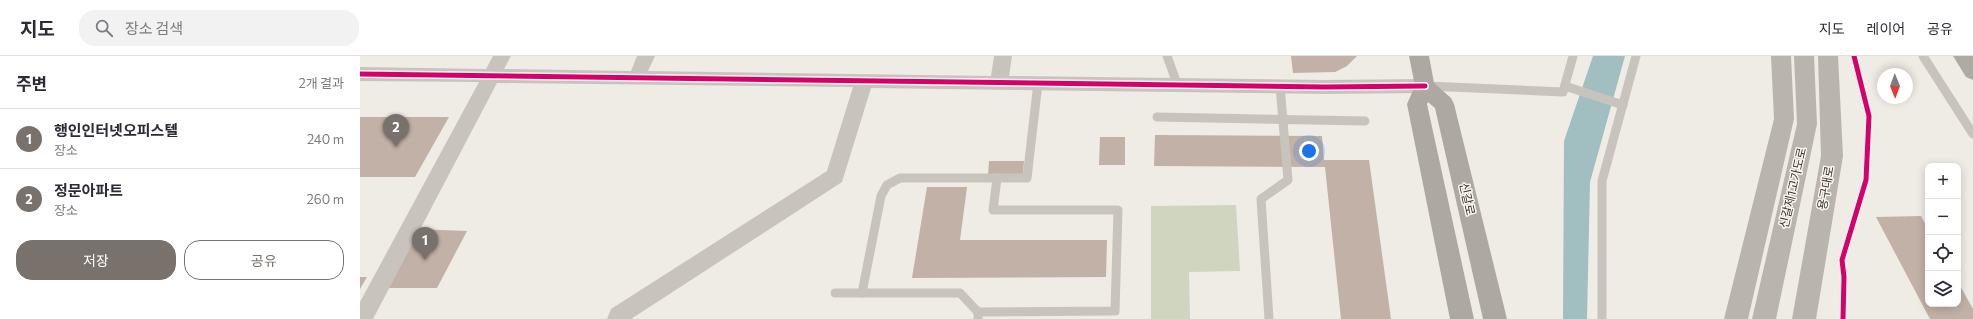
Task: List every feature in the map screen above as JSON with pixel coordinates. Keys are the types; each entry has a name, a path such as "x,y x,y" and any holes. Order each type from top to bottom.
{"highway":[{"path":"1963,56 1973,72"}],"main road":[{"path":"1419,56 1425,86 1417,104 1462,319"},
{"path":"1736,319 1784,119 1781,56"},
{"name":"신갈제1고가도로","path":"1764,319 1807,124 1804,56"},
{"name":"용구대로","path":"1804,319 1832,156 1828,56"},
{"name":"신갈로","path":"1425,86 1444,104 1495,319"}],"street":[{"path":"362,319 502,56"},
{"path":"636,78 646,56"},
{"path":"999,83 1003,56"},
{"path":"360,74 999,83 1425,86"},
{"path":"617,319 618,316 835,176 864,81"}],"lane":[{"path":"1167,56 1175,78"},
{"path":"1425,86 1563,92 1573,56"},
{"path":"1602,319 1602,181 1636,56"},
{"path":"1923,56 1973,134"},
{"path":"862,293 881,196 887,185 900,178 1027,178 1038,83"},
{"path":"1269,319 1260,199 1288,180 1280,86"},
{"path":"1565,86 1623,105"},
{"path":"1157,118 1365,121"},
{"path":"835,294 960,293 978,315 1115,311 1118,210 993,210 997,178"}],"green space":[{"path":"1236,205 1240,271 1189,272 1190,319 1151,319 1151,206"}],"water":[{"path":"1593,56 1625,56 1590,182 1587,319 1563,319 1564,141"}],"building":[{"path":"1291,56 1357,56 1347,66 1335,72 1293,73"},
{"path":"360,117 449,117 415,177 360,177"},
{"path":"1155,135 1322,136 1324,160 1369,160 1391,319 1341,319 1325,167 1154,166"},
{"path":"1100,137 1125,137 1125,165 1099,165"},
{"path":"989,161 1024,161 1023,174 988,175"},
{"path":"927,187 967,187 960,240 1107,240 1106,277 912,278"},
{"path":"1921,216 1925,223 1925,307 1961,307 1961,287 1973,309 1973,319 1930,319 1876,217"},
{"path":"415,229 467,231 437,288 383,288"},
{"path":"360,277 367,277 360,289"}],"cycle path":[{"path":"1843,319 1844,277 1842,260 1866,180 1869,116 1854,56"},
{"path":"360,74 1324,87 1425,86"}],"place":[{"name":"정문아파트","path":"396,147"},
{"name":"행인인터넷오피스텔","path":"425,260"}]}
